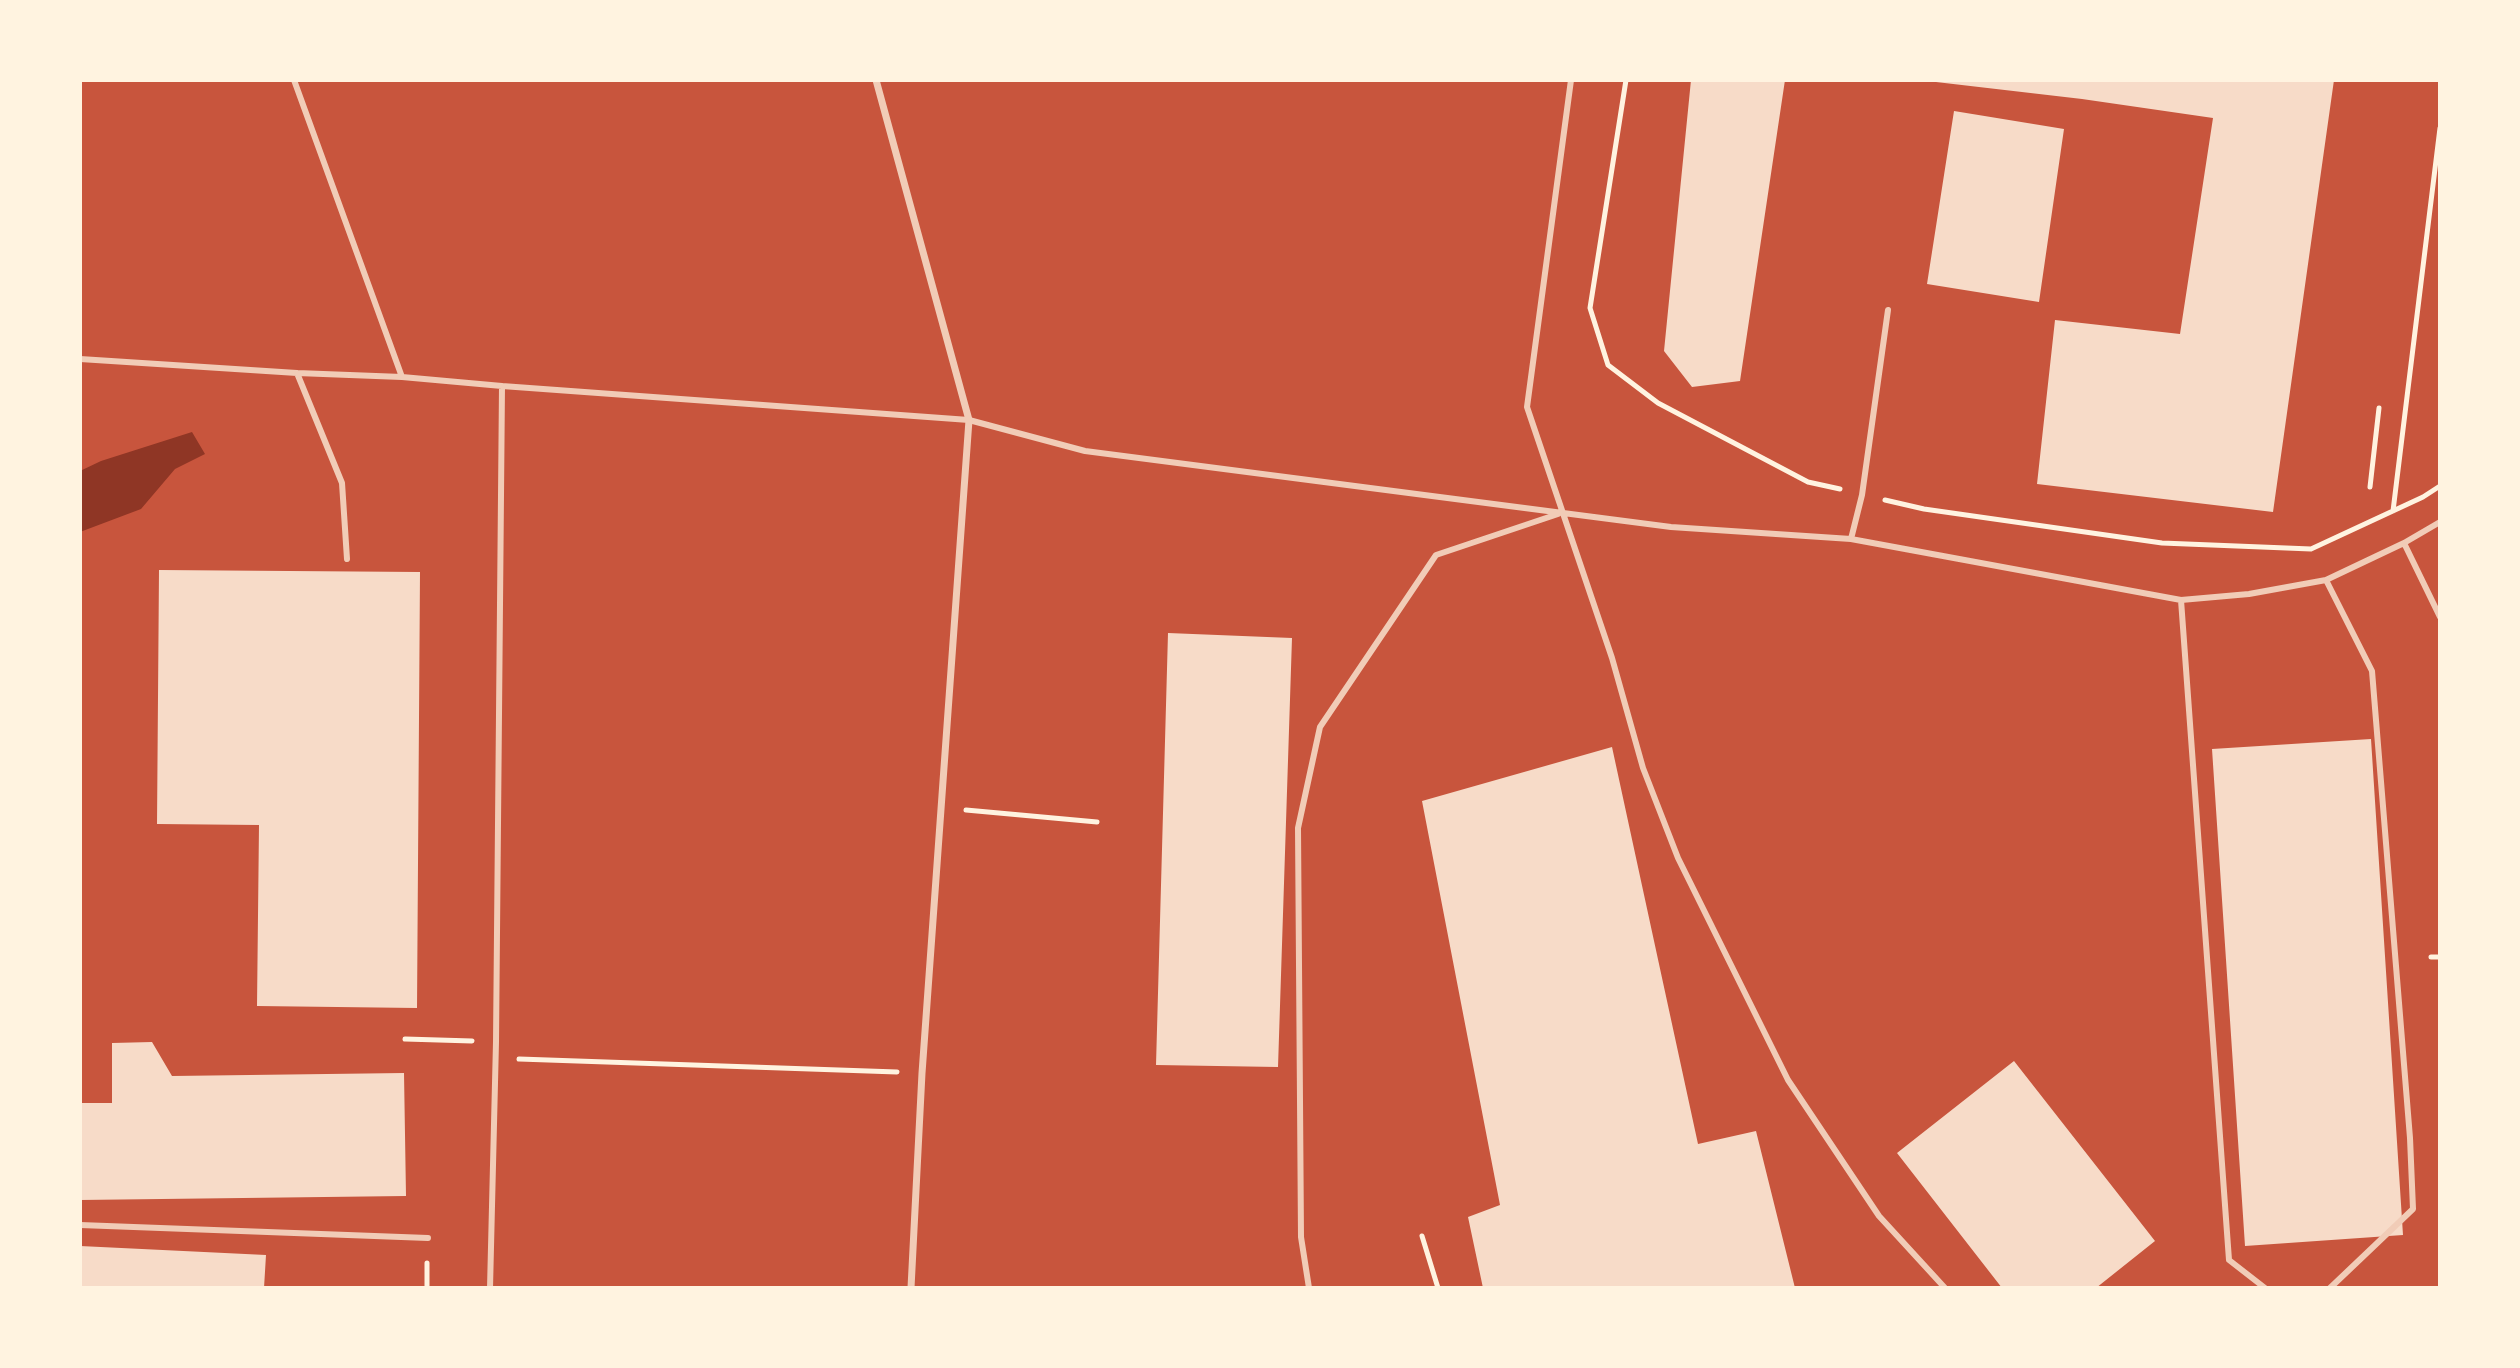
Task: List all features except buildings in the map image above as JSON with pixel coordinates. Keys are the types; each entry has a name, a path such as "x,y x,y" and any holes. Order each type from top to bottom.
{"street":[{"path":"876,80 969,420 922,1073 911,1288"}],"lane":[{"path":"294,80 402,377"},
{"path":"1571,80 1527,407 1612,658 1643,768 1685,872 1788,1080 1879,1216 1945,1288"},
{"path":"1851,539 1862,495 1888,310"},
{"path":"80,359 402,377 969,420 1085,451 1671,527 1851,539 2181,600 2249,594 2326,580 2440,522"},
{"path":"297,373 342,483 347,559"},
{"path":"490,1288 496,1042 502,386"},
{"path":"1309,1288 1301,1237 1298,828 1320,727 1436,555 1562,513"},
{"path":"2404,543 2440,617"},
{"path":"2326,580 2372,671 2410,1138 2413,1209 2330,1288"},
{"path":"2181,600 2229,1260 2265,1288"},
{"path":"80,1225 428,1238"}],"path":[{"path":"1626,80 1590,308 1608,365 1658,403 1808,482 1924,509 2162,543 2311,549 2440,486"},
{"path":"2393,511 2440,128"},
{"path":"2370,487 2379,408"},
{"path":"941,807 1097,822"},
{"path":"2431,957 2440,957"},
{"path":"405,1039 496,1042"},
{"path":"495,1059 922,1073"},
{"path":"1422,1236 1438,1288"}],"shaded area":[{"path":"192,432 205,454 175,469 141,509 80,532 80,471 101,461"}]}
